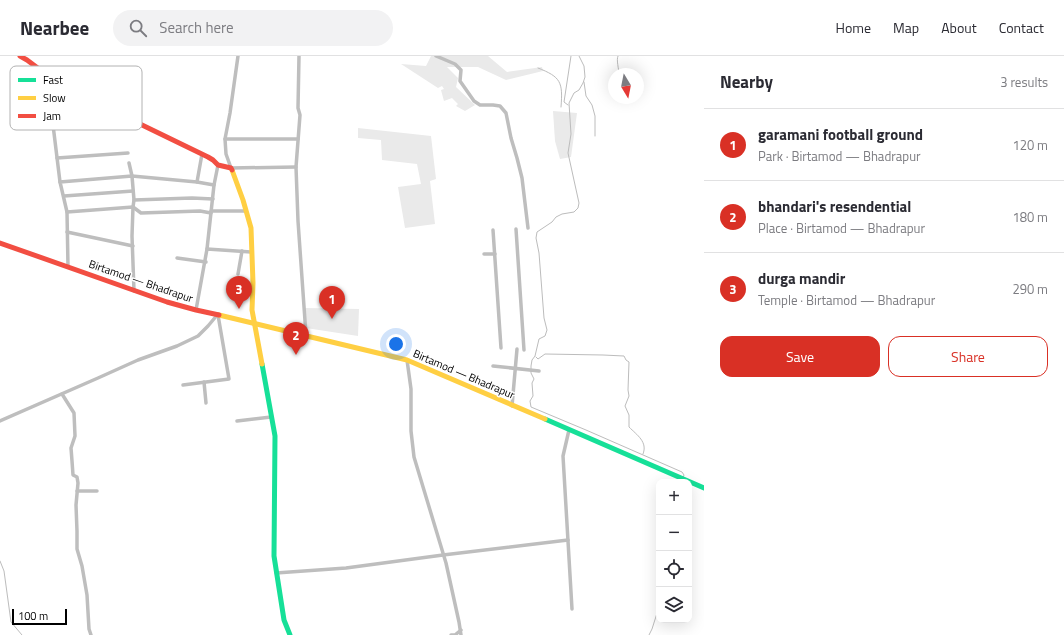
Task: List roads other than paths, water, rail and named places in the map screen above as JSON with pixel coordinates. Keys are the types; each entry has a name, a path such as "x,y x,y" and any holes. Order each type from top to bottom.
{"main road":[{"path":"20,56 34,66"},
{"path":"142,125 202,154 213,160 218,165 230,168 251,228 253,283 252,310 274,436 274,556 284,620 290,635"},
{"name":"Birtamod — Bhadrapur","path":"0,243 167,302 407,360 704,488"}],"street":[{"path":"238,56 225,139 226,154 230,168 296,167"},
{"path":"299,56 298,108 300,114 296,167 298,221 306,335"},
{"path":"436,56 455,64 461,70 460,81 474,101 480,105 500,106 506,113 522,178 528,228"},
{"path":"54,130 60,182 66,212 68,267"},
{"path":"225,139 298,139"},
{"path":"57,158 128,153"},
{"path":"197,182 202,154"},
{"path":"129,163 132,176 134,200 132,207 134,291"},
{"path":"196,310 206,262 214,185 218,165"},
{"path":"60,182 132,176 214,185"},
{"path":"64,196 133,191"},
{"path":"134,200 192,198 213,199"},
{"path":"66,212 132,207 141,213 246,211"},
{"path":"516,229 524,350"},
{"path":"493,230 501,348"},
{"path":"67,232 133,246"},
{"path":"207,249 251,252"},
{"path":"238,274 242,251"},
{"path":"484,254 495,254"},
{"path":"177,258 206,262"},
{"path":"183,385 229,379 218,314"},
{"path":"0,421 138,360 198,336 218,314"},
{"path":"512,406 517,349"},
{"path":"407,360 411,389 411,431 414,457 443,555 461,635"},
{"path":"493,366 539,371"},
{"path":"204,382 206,403"},
{"path":"62,394 74,413 74,436 71,448 73,475 77,477 77,549 86,588 89,629 91,635"},
{"path":"237,421 271,417"},
{"path":"569,430 563,456 572,609"},
{"path":"77,491 97,491"},
{"path":"276,574 346,568 568,540"},
{"path":"451,635 455,635 460,630"}],"waterway":[{"path":"568,105 564,102 571,56"},
{"path":"579,56 584,66 585,77 579,90 574,93 569,103 571,134 568,153 579,203 578,208 574,212 562,214 556,217 552,222 537,232 536,238 539,253 544,318 547,330 545,336 539,339 535,356 532,360 531,373 534,379 532,383 533,396 530,401 531,407 682,472 684,475 683,478"},
{"path":"618,56 618,68"},
{"path":"538,68 552,74 559,82 561,86 561,107"},
{"path":"584,82 586,96 592,105 595,116 595,136"},
{"path":"536,357 538,359 545,354 624,356 629,362 629,396 625,406 629,415 629,427 643,442 643,454"},
{"path":"0,561 4,571 11,622 22,635"},
{"path":"649,635 656,616"}],"place":[{"name":"durga mandir","path":"239,309"},
{"name":"garamani football ground","path":"332,319"},
{"name":"bhandari's resendential","path":"296,355"}]}
